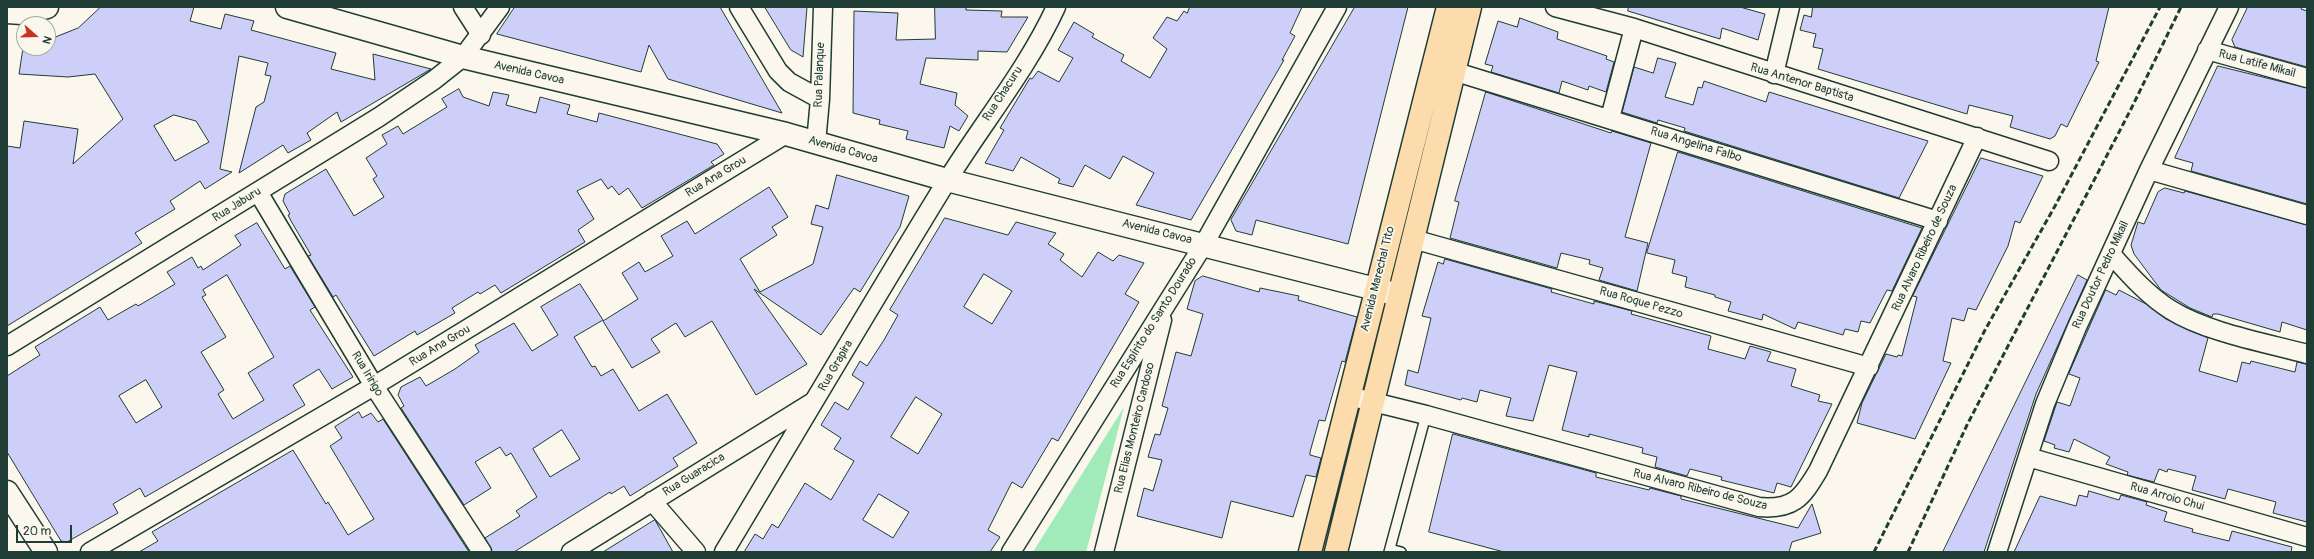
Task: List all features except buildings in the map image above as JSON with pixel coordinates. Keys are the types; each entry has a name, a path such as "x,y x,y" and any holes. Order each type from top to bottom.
{"main road":[{"name":"Avenida Marechal Tito","path":"1310,552 1448,7"},
{"name":"Avenida Marechal Tito","path":"1336,552 1453,71 1470,7"}],"street":[{"path":"7,12 22,13 47,7"},
{"name":"Avenida Cavoa","path":"287,7 463,57 786,134 948,180 1399,294"},
{"path":"463,7 481,34"},
{"name":"Rua Jaburu","path":"7,346 379,117 434,80 463,57 500,7"},
{"path":"740,7 778,71 789,82 820,99"},
{"name":"Rua Palanque","path":"816,143 820,99 822,7"},
{"name":"Rua Chacuru","path":"948,180 1022,65 1056,7"},
{"name":"Rua Espírito do Santo Dourado","path":"1012,552 1204,244 1337,7"},
{"name":"Rua Antenor Baptista","path":"1555,7 1634,28 2049,161"},
{"path":"1774,74 1790,7"},
{"name":"Rua Doutor Pedro Mikail","path":"1997,552 2045,404 2077,327 2149,170 2229,7"},
{"path":"1610,118 1634,28"},
{"name":"Rua Latife Mikail","path":"2207,50 2307,78"},
{"name":"Rua Angelina Falbo","path":"1453,71 1610,118 1938,221"},
{"name":"Rua Ana Grou","path":"90,552 374,386 786,134"},
{"name":"Rua Alvaro Ribeiro de Souza","path":"1349,396 1426,415 1759,507 1773,508 1795,502 1807,490 1869,367 1977,137"},
{"path":"2149,170 2307,215"},
{"name":"Rua Grapira","path":"724,552 817,400 948,180"},
{"name":"Rua Iririgo","path":"258,192 374,386 482,552"},
{"name":"Rua Roque Pezzo","path":"1413,239 1869,367"},
{"path":"2111,254 2136,281 2172,311 2220,330 2307,354"},
{"name":"Rua Elias Monteiro Cardoso","path":"1104,552 1166,304"},
{"name":"Rua Guaracica","path":"571,552 817,400"},
{"name":"Rua Arroio Chui","path":"2028,457 2307,537"},
{"path":"7,492 46,552"},
{"path":"652,501 696,552"}],"lane":[{"path":"1401,552 1390,551 1426,415"}],"green space":[{"path":"1124,407 1086,552 1033,552"}],"railway":[{"path":"1874,552 1985,330 2055,206 2160,7"},
{"path":"1908,552 1967,425 2131,109 2181,7"}]}
